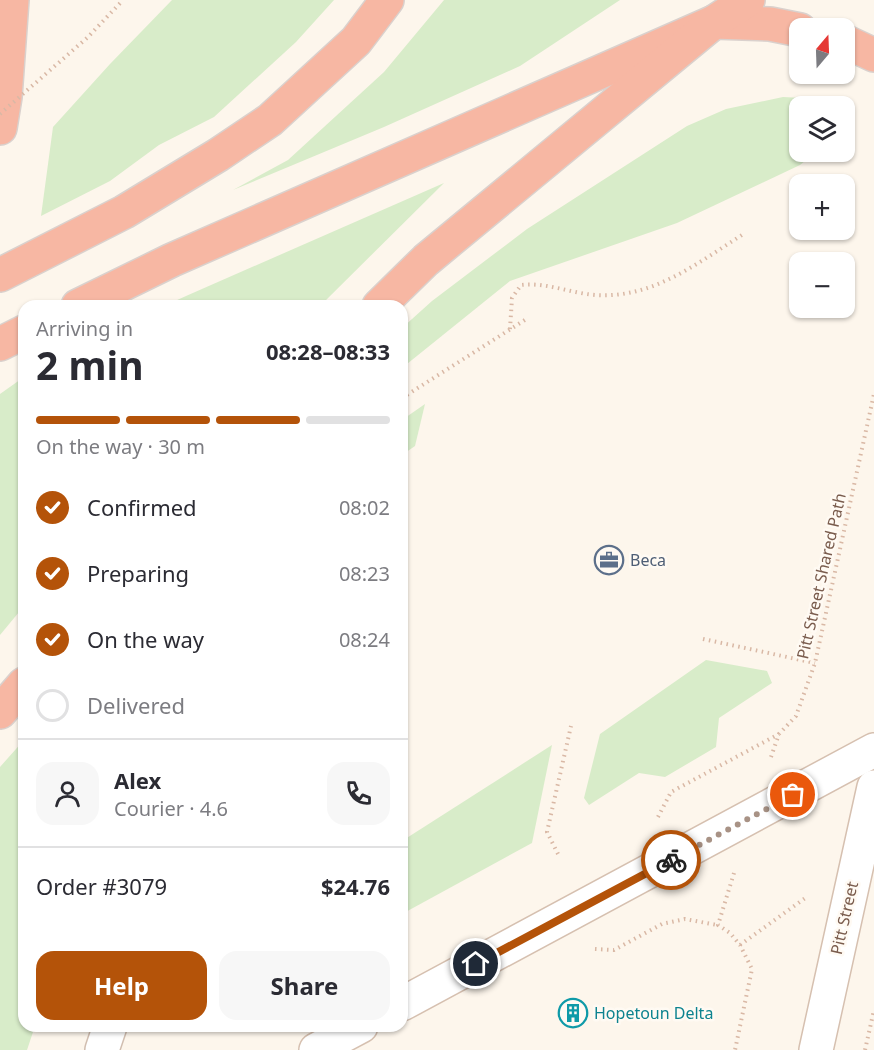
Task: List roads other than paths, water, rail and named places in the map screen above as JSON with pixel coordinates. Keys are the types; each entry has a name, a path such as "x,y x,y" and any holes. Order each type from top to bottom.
{"highway":[{"path":"0,128 5,97 12,0"},
{"path":"0,275 124,212 218,155 270,120 356,41 387,0"},
{"path":"385,300 426,260 714,22 748,0"},
{"path":"90,300 172,260 714,22 770,24 789,28"},
{"path":"855,46 874,54"},
{"path":"0,344 18,335"},
{"path":"0,712 18,691"}],"main road":[{"path":"408,1001 874,750"},
{"name":"Pitt Street","path":"816,1050 874,787"},
{"path":"102,1050 108,1032"},
{"path":"316,1050 350,1032"}],"place":[{"name":"Beca","path":"609,560"},
{"name":"Hopetoun Delta","path":"573,1013"}]}
